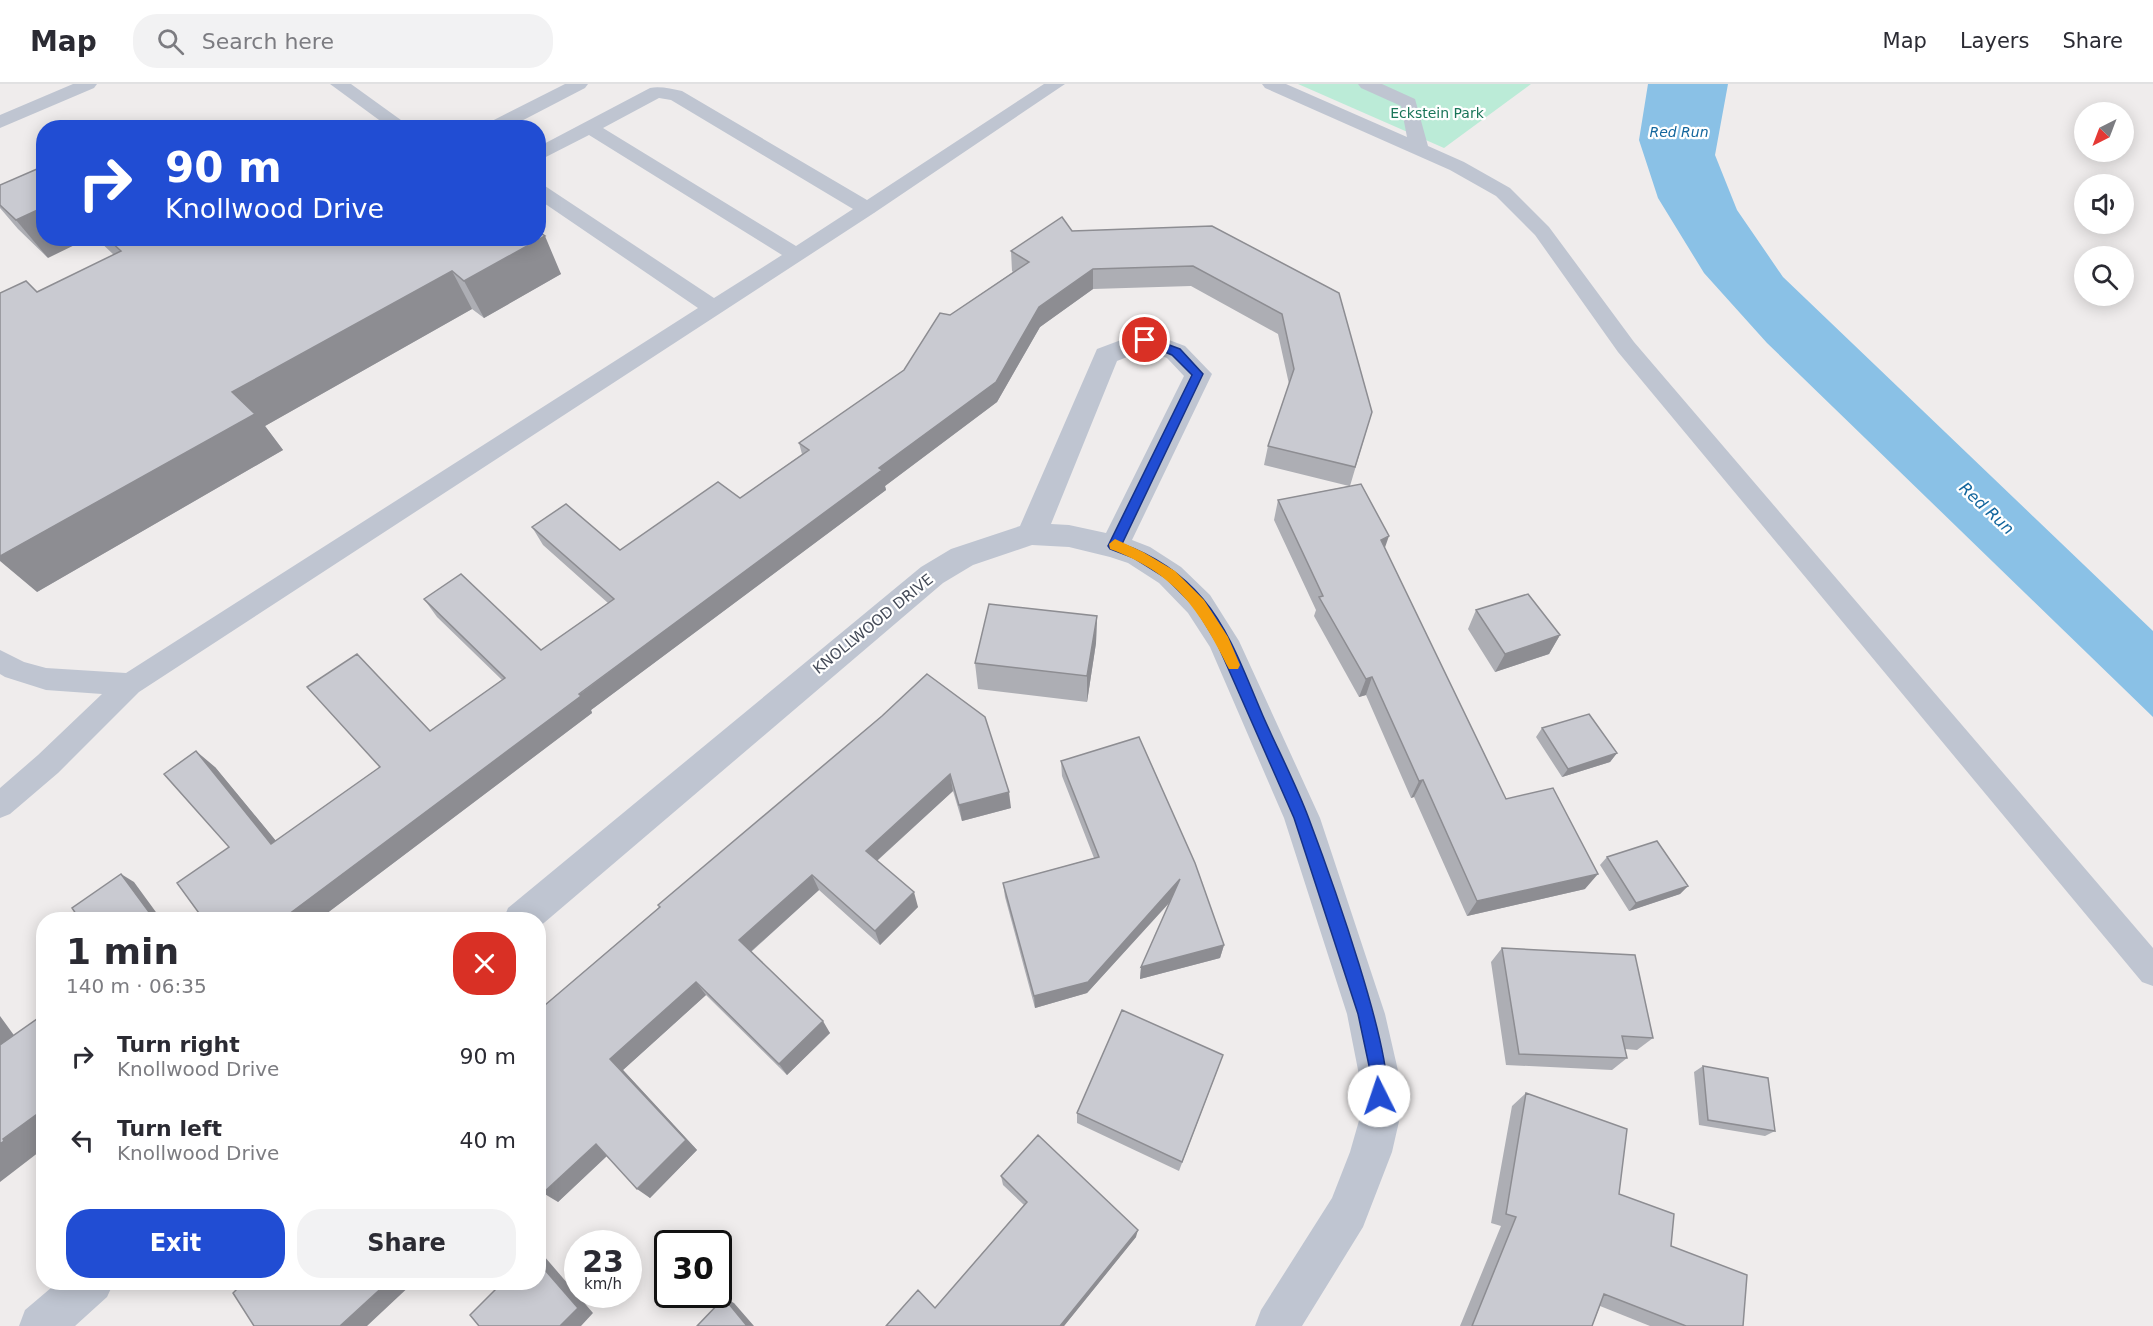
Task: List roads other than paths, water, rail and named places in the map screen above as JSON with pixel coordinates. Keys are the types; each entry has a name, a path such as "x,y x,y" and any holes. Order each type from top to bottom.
{"street":[{"path":"1114,546 1198,374 1176,352 1145,340 1106,355 1032,534 1069,536 1114,546 1139,555 1170,575 1199,604 1223,641 1302,818 1366,1014 1379,1075 1380,1117 1371,1152 1348,1212 1277,1326"},
{"name":"KNOLLWOOD DRIVE","path":"531,912 932,575 962,557 1032,534"},
{"path":"41,1326 83,1290"}],"lane":[{"path":"0,122 88,84"},
{"path":"339,84 391,120"},
{"path":"509,120 579,84"},
{"path":"0,805 48,764 130,684 867,209 1056,84"},
{"path":"1271,84 1457,165 1503,192 1542,231 1626,347 2153,971"},
{"path":"1367,84 1409,103 1419,149"},
{"path":"546,151 656,93 676,95 867,209"},
{"path":"589,127 795,254"},
{"path":"546,195 712,307"},
{"path":"0,660 8,666 43,680 130,684"}],"water":[{"name":"Red Run","path":"1648,84 1728,84 1715,155 1737,210 1783,277 2153,631 2153,717 1767,343 1704,273 1658,198 1639,140"}],"park label":[{"name":"Eckstein Park","path":"1437,113"}]}
